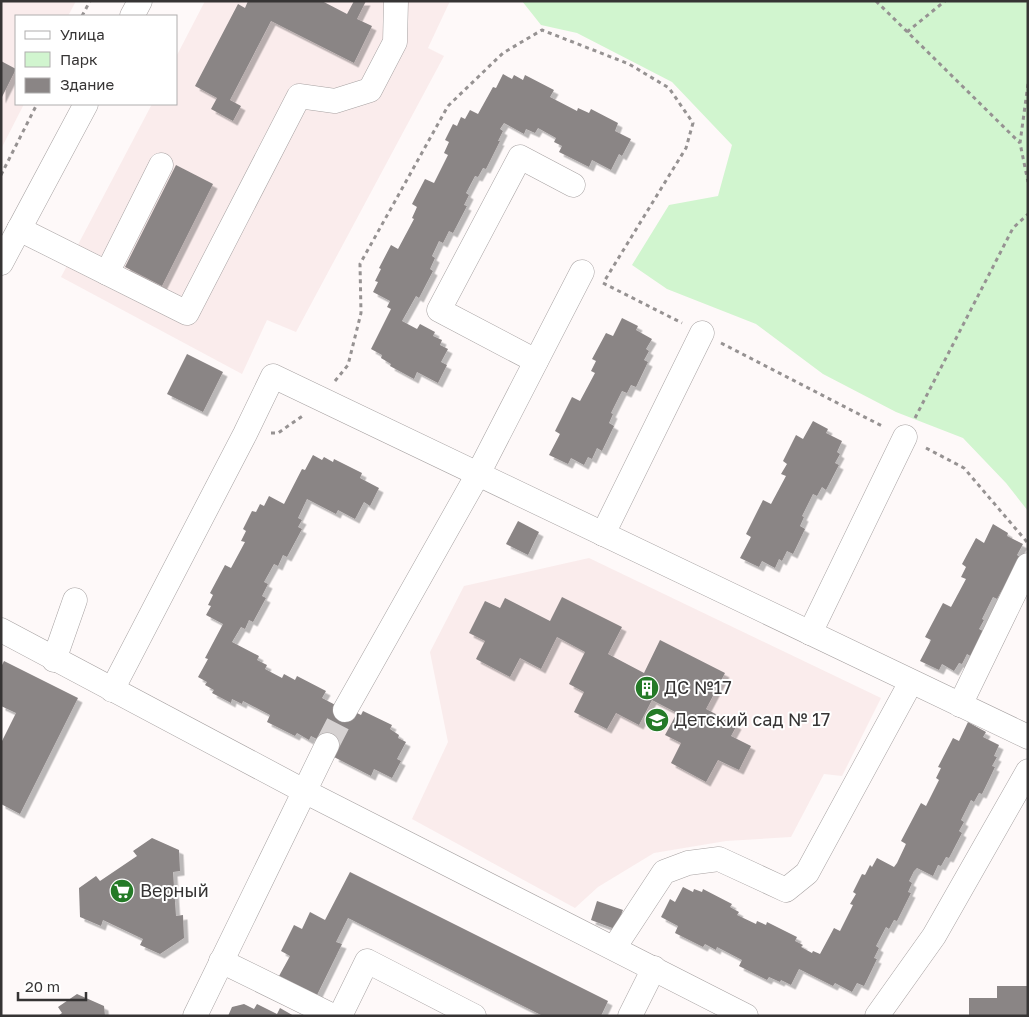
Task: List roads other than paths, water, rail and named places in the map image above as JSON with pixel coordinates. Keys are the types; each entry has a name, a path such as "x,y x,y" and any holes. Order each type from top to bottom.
{"street":[{"path":"133,15 140,1"},
{"path":"19,229 187,313 299,96 335,101 370,90 395,42 396,1"},
{"path":"3,255 85,105"},
{"path":"536,361 439,310 520,157 572,185"},
{"path":"107,273 161,165"},
{"path":"344,710 478,474 582,272"},
{"path":"603,534 702,333"},
{"path":"112,690 245,434 273,376 1028,738"},
{"path":"810,633 905,437"},
{"path":"960,705 1028,565"},
{"path":"54,660 75,600"},
{"path":"1,630 54,660 304,791 746,1016"},
{"path":"614,948 664,872 688,862 719,859 786,890 807,873 911,682"},
{"path":"195,1016 327,744"},
{"path":"877,1016 934,936 1028,771"},
{"path":"221,961 333,1016"},
{"path":"340,1016 368,962 474,1016"},
{"path":"630,1016 654,968"}],"tunnel":[{"path":"327,745 345,710"}],"place":[{"name":"ДС №17","path":"647,688"},
{"name":"Детский сад № 17","path":"657,720"},
{"name":"Верный","path":"122,891"}]}
